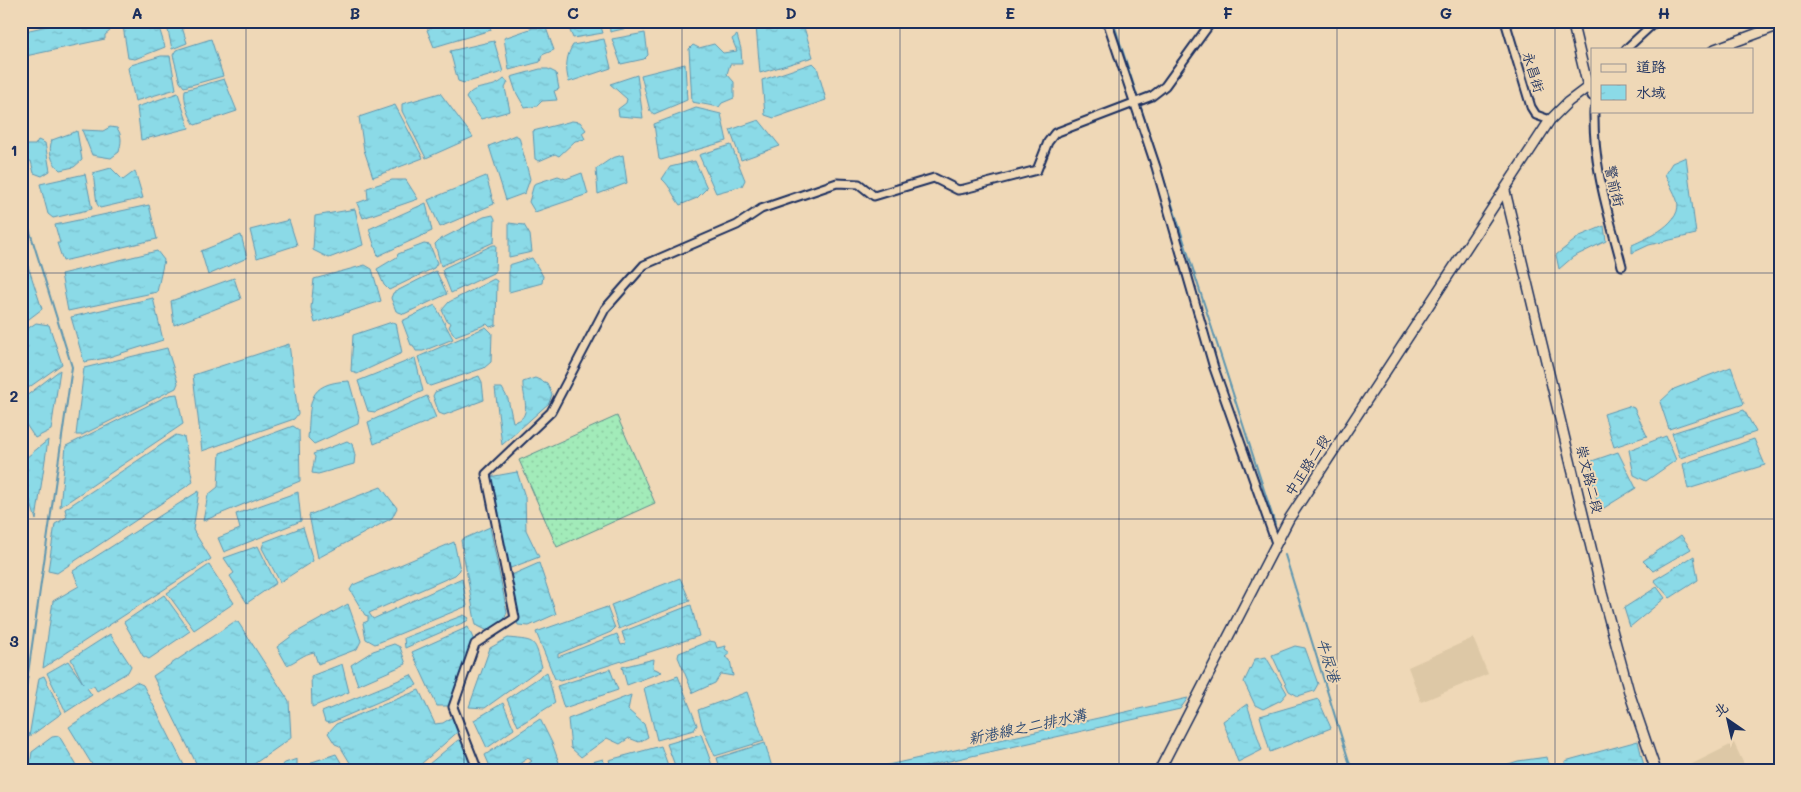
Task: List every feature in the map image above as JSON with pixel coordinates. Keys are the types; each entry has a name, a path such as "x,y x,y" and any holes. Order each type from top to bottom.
{"main road":[{"path":"21,22 26,21"},
{"path":"1572,21 1591,88"},
{"path":"1717,48 1780,25"},
{"name":"中正路二段","path":"1159,771 1289,519 1382,374 1505,191 1550,120 1568,102 1591,88"},
{"name":"崇文路二段","path":"1505,191 1602,593 1629,692 1656,771"}],"street":[{"path":"1107,21 1137,102 1214,368 1276,543"},
{"path":"478,771 453,707 475,644 515,618 486,474 552,412 605,309 644,264 737,225 761,209 837,183 859,184 874,196 934,178 958,190 1037,170 1048,142 1056,133 1152,96 1165,86 1212,21"},
{"name":"永昌街","path":"1505,21 1531,107 1536,115 1550,120"},
{"path":"1627,48 1656,21"},
{"name":"警前街","path":"1594,112 1593,144 1599,178 1622,266"}],"shaded area":[{"path":"1473,638 1488,674 1421,702 1408,667"},
{"path":"1734,743 1747,771 1678,771"}],"green space":[{"path":"617,416 655,503 557,547 519,460"}],"water":[{"path":"69,21 107,21 110,31 105,35 105,39 21,57 21,32"},
{"path":"125,21 157,21 165,47 135,59 128,58 123,26"},
{"path":"166,21 180,21 187,43 172,49"},
{"path":"445,21 488,21 491,30 434,47 427,30"},
{"path":"566,21 599,21 603,33 573,38"},
{"path":"609,21 644,21 644,24 610,32"},
{"path":"773,21 802,21 813,57 760,73 756,26"},
{"path":"533,28 546,28 554,50 542,55 540,62 509,70 504,38"},
{"path":"645,33 648,55 644,59 621,64 612,39"},
{"path":"737,35 741,49 742,64 730,64 727,74 734,82 734,98 722,103 719,107 692,102 689,49 693,45 699,48 714,44 723,53 737,51 732,39"},
{"path":"211,39 223,76 184,87 180,82 173,55 176,50"},
{"path":"604,39 611,68 569,82 567,63 573,45"},
{"path":"494,41 503,72 464,83 458,81 450,51"},
{"path":"161,56 170,56 176,89 135,101 128,68 131,65"},
{"path":"813,63 817,67 826,100 774,118 765,115 762,80"},
{"path":"685,64 687,100 654,114 650,111 641,75"},
{"path":"540,69 548,69 556,73 559,89 554,91 557,100 542,101 537,106 525,108 516,92 511,77"},
{"path":"637,75 643,118 619,116 618,109 626,103 627,99 610,84"},
{"path":"224,79 237,111 195,125 187,108 185,90"},
{"path":"504,79 508,82 505,88 510,111 481,119 466,98 474,90 494,85"},
{"path":"178,93 189,128 141,140 137,107"},
{"path":"440,93 473,137 426,158 402,111 402,104"},
{"path":"395,105 423,158 373,177 364,150 359,117"},
{"path":"696,108 721,114 727,141 659,159 654,124"},
{"path":"759,120 780,146 741,160 730,130"},
{"path":"572,121 580,122 586,130 582,133 585,139 575,141 559,156 555,154 539,161 535,159 533,131"},
{"path":"110,127 117,128 120,134 119,152 111,158 92,155 82,130 103,131"},
{"path":"77,131 82,160 74,167 60,170 51,156 52,140"},
{"path":"515,135 519,137 530,179 525,193 506,200 489,146"},
{"path":"38,140 45,143 50,171 42,176 34,173 31,161 24,161 24,145 35,145"},
{"path":"731,145 745,180 742,186 716,193 699,155"},
{"path":"623,155 627,183 598,194 596,169 612,158"},
{"path":"1686,157 1696,234 1649,245 1632,253 1632,245 1663,228 1675,215 1678,208 1677,200 1665,174 1672,163"},
{"path":"695,161 707,188 697,198 680,205 668,185 662,179 670,167"},
{"path":"111,168 123,180 135,171 143,198 100,208 97,204 93,173"},
{"path":"582,173 588,194 535,212 529,202 534,184 558,176 566,179"},
{"path":"85,174 92,209 53,218 48,214 40,184"},
{"path":"486,176 494,204 440,227 428,200"},
{"path":"392,180 406,180 418,199 363,218 357,203 368,199 367,188"},
{"path":"426,203 432,231 378,256 369,229"},
{"path":"149,205 157,239 63,261 57,243 60,243 55,225"},
{"path":"355,209 363,245 329,258 313,250 315,216"},
{"path":"493,215 495,219 494,242 441,266 435,244 439,240 484,217"},
{"path":"289,220 297,245 257,258 250,230"},
{"path":"509,223 524,225 530,235 532,252 509,257"},
{"path":"1604,226 1606,241 1573,257 1559,269 1556,255 1580,236"},
{"path":"241,235 247,258 208,275 201,251"},
{"path":"424,244 430,245 437,263 434,268 389,290 384,285 377,269 397,257 398,254"},
{"path":"496,245 495,272 451,293 442,270"},
{"path":"157,251 164,260 157,292 68,311 61,274"},
{"path":"532,258 543,276 542,283 509,292 509,265"},
{"path":"23,263 25,266 28,266 42,309 21,325"},
{"path":"365,265 372,269 381,301 315,323 311,308 314,279"},
{"path":"436,271 447,294 404,314 396,311 391,298 393,293"},
{"path":"234,278 241,299 174,325 171,301"},
{"path":"494,279 497,281 496,325 490,327 487,324 455,336 449,327 451,323 447,321 442,310 449,302"},
{"path":"153,298 163,340 106,358 84,362 71,317"},
{"path":"435,305 453,339 423,351 416,351 413,345 411,345 402,321"},
{"path":"392,322 396,323 402,353 357,374 351,371 353,335"},
{"path":"36,323 49,325 62,364 21,393 21,333"},
{"path":"486,327 492,333 491,362 484,368 430,386 427,384 418,357"},
{"path":"289,344 298,414 294,419 202,451 193,375"},
{"path":"167,348 178,383 176,388 82,435 76,435 84,368"},
{"path":"415,358 423,391 375,412 368,411 358,381"},
{"path":"1731,367 1744,404 1669,429 1660,402 1674,389"},
{"path":"60,370 51,430 35,438 21,417 21,400"},
{"path":"479,376 482,382 484,400 444,415 439,413 433,396 435,392"},
{"path":"535,378 547,383 552,394 549,403 502,445 495,388 502,388 508,399 513,422 519,420 525,411 523,382"},
{"path":"349,381 359,417 358,424 314,444 308,438 309,415 313,397 324,386"},
{"path":"177,394 183,424 60,507 66,446 169,395"},
{"path":"427,396 436,418 374,444 368,422"},
{"path":"1629,406 1634,408 1647,436 1614,447 1604,414"},
{"path":"1744,410 1756,432 1680,458 1672,433"},
{"path":"293,426 299,430 300,481 203,521 208,495 218,487 220,453"},
{"path":"176,435 184,437 193,482 57,573 48,571 55,524 67,517 65,509"},
{"path":"1666,436 1676,460 1646,481 1634,475 1629,450"},
{"path":"1754,439 1765,465 1688,489 1683,464"},
{"path":"48,440 36,520 21,470 21,462"},
{"path":"347,441 352,444 355,455 354,464 318,474 312,473 315,457 313,454"},
{"path":"1618,452 1636,488 1599,511 1589,462"},
{"path":"517,472 525,497 526,530 539,557 508,569 489,477"},
{"path":"381,487 397,508 392,518 318,558 309,515"},
{"path":"199,491 193,530 211,559 43,668 53,601 79,586 73,571"},
{"path":"298,492 301,521 224,552 218,538 240,529 236,514"},
{"path":"303,527 313,561 280,582 262,548 264,542"},
{"path":"490,527 507,612 503,623 488,631 476,625 461,540"},
{"path":"1681,535 1691,549 1653,571 1643,561"},
{"path":"454,542 460,570 455,575 369,613 373,619 462,578 467,606 375,644 366,639 363,623 368,621 368,616 365,615 350,590 353,585"},
{"path":"258,546 276,583 247,603 230,576 234,573 224,558"},
{"path":"1694,556 1698,580 1670,598 1654,580"},
{"path":"539,563 556,614 529,626 518,625 507,577"},
{"path":"209,565 234,603 194,630 167,593"},
{"path":"680,578 690,601 619,629 611,605"},
{"path":"1657,587 1665,598 1630,627 1624,608"},
{"path":"164,595 190,631 149,659 143,656 124,622"},
{"path":"348,604 361,641 357,649 318,664 314,652 287,665 277,647 297,632"},
{"path":"691,605 699,636 560,681 555,679 536,632 607,607 615,628 611,632 558,654 558,657 617,634 621,645 626,644 622,632"},
{"path":"464,615 469,618 467,621 405,648 404,638"},
{"path":"234,622 238,622 289,701 291,738 244,771 200,771 153,676"},
{"path":"468,627 475,643 451,706 437,706 412,652"},
{"path":"110,634 131,666 128,672 97,691 94,686 87,688 92,695 66,712 47,673 68,661 83,683 71,659"},
{"path":"508,638 533,643 542,667 485,708 469,707 490,648"},
{"path":"709,641 715,642 717,648 726,646 725,649 730,653 725,657 730,660 733,676 721,674 715,683 693,693 678,657 679,653"},
{"path":"394,644 400,647 406,664 358,685 351,665 373,651"},
{"path":"1295,646 1305,648 1318,684 1314,691 1298,696 1289,691 1272,655"},
{"path":"1266,657 1287,693 1281,700 1263,709 1255,705 1244,682 1255,659"},
{"path":"654,659 653,668 662,672 627,685 622,667"},
{"path":"342,664 349,692 312,707 311,676"},
{"path":"610,669 618,690 564,708 557,686"},
{"path":"547,672 555,703 518,726 507,699"},
{"path":"411,675 417,685 330,723 325,722 322,712"},
{"path":"44,676 62,713 29,737 39,678"},
{"path":"678,676 697,725 694,730 657,740 644,688"},
{"path":"136,682 143,685 187,771 96,771 69,727"},
{"path":"419,690 435,724 443,723 454,716 461,729 413,771 387,771 386,766 379,771 355,771 340,746 335,744 328,733 336,724"},
{"path":"747,692 764,741 715,756 703,729 698,710"},
{"path":"631,695 628,710 644,724 648,737 639,742 629,738 620,744 607,738 581,757 571,748 568,719"},
{"path":"1188,698 1180,709 905,771 861,771"},
{"path":"1318,699 1331,728 1270,752 1260,716"},
{"path":"503,703 514,729 487,748 474,720"},
{"path":"1247,704 1262,750 1238,762 1223,721"},
{"path":"540,719 552,743 562,771 518,771 532,761 528,758 509,771 492,771 485,755"},
{"path":"701,734 714,771 677,771 667,744"},
{"path":"59,736 80,771 29,771 32,752 52,737"},
{"path":"458,740 465,741 474,765 466,771 434,771 429,764"},
{"path":"1638,741 1645,770 1566,771 1565,761"},
{"path":"765,743 773,771 721,771 717,758"},
{"path":"661,746 670,771 613,771 609,760"},
{"path":"336,754 346,771 311,771 312,762"},
{"path":"1547,757 1550,771 1487,771 1518,761"},
{"path":"297,759 297,771 275,771 285,763"},
{"path":"603,759 607,771 580,771 578,766"}],"waterway":[{"path":"1113,21 1275,524"},
{"path":"21,203 72,367 21,722"},
{"name":"牛尿港","path":"1285,555 1352,771"}],"water label":[{"name":"新港線之二排水溝","path":"1027,726"}]}
